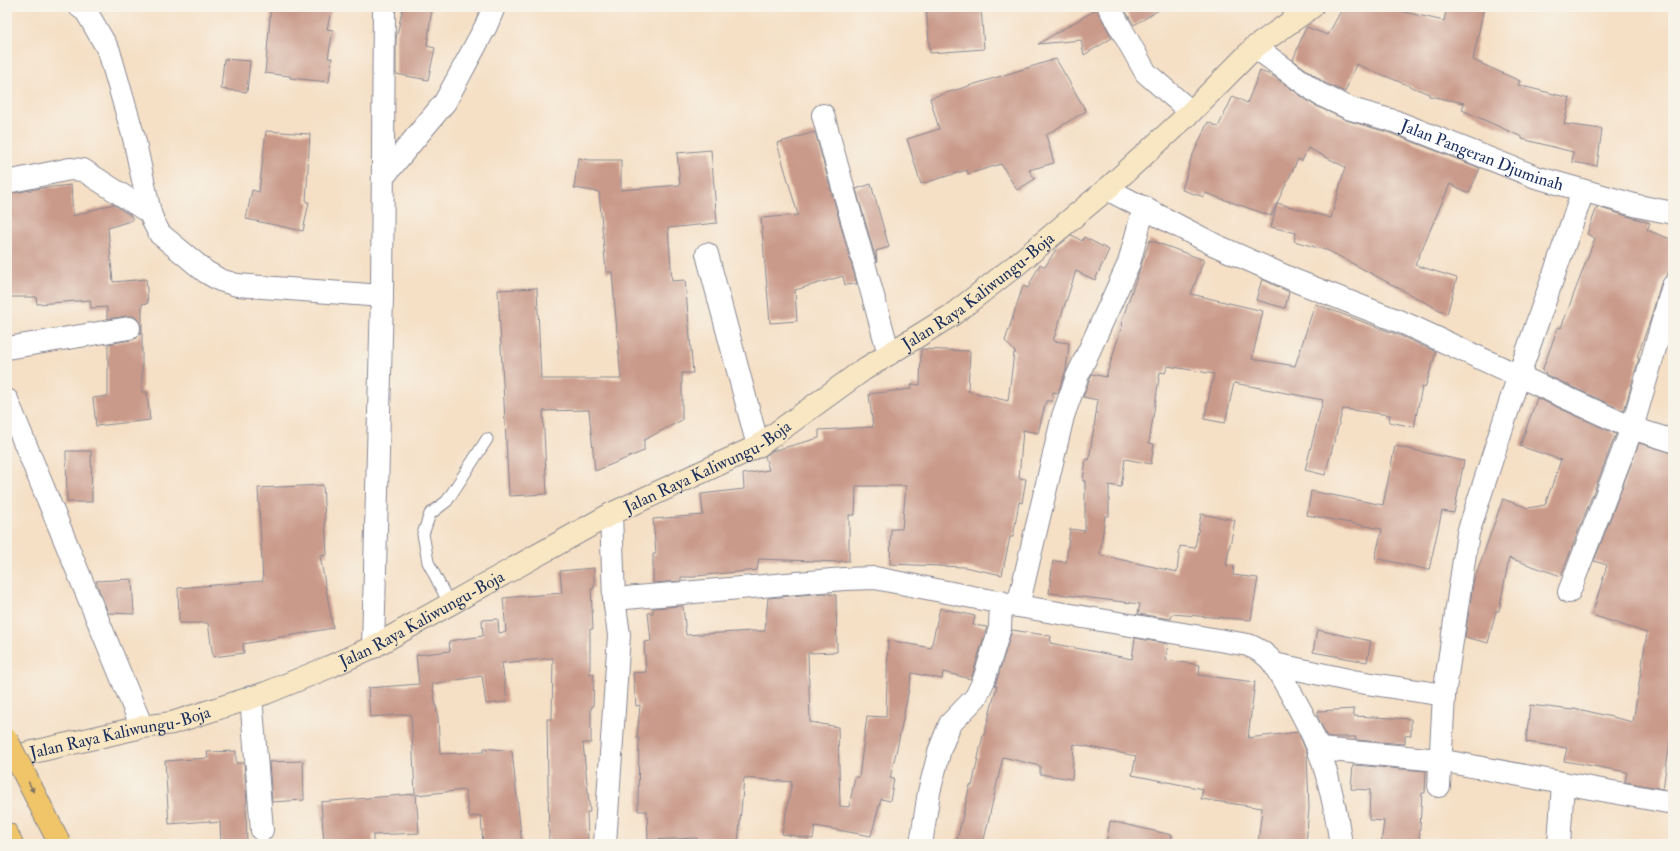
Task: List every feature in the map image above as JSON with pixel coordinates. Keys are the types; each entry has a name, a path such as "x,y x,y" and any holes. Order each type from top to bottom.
{"highway":[{"path":"7,740 60,844"},
{"path":"7,834 12,844"}],"main road":[{"name":"Jalan Raya Kaliwungu-Boja","path":"7,758 142,727 172,723 266,693 373,647 611,514 758,446 863,370 952,315 1015,266 1107,189 1191,112 1312,7"}],"street":[{"path":"80,7 86,11 109,51 134,138 150,213 160,234 206,272 220,280 237,285 382,296"},
{"path":"373,647 382,296 384,7"},
{"path":"383,177 445,102 486,26 494,7"},
{"path":"1109,7 1146,74 1191,112"},
{"name":"Jalan Pangeran Djuminah","path":"1262,51 1320,94 1351,109 1394,121 1536,177 1638,206 1673,213"},
{"path":"823,115 889,354"},
{"path":"7,182 70,169 83,170 150,213"},
{"path":"1107,189 1223,249 1296,281 1406,324 1632,428 1673,441"},
{"path":"1439,786 1439,760 1444,695 1468,533 1519,375 1583,191"},
{"path":"921,844 929,792 940,749 950,724 976,697 984,680 1000,628 1010,604 1062,416 1077,377 1129,263 1144,207"},
{"path":"707,254 758,446"},
{"path":"1569,592 1632,428 1673,286"},
{"path":"7,348 129,328"},
{"path":"7,400 142,727"},
{"path":"605,844 619,635 614,600 611,514"},
{"path":"614,600 844,578 875,578 1010,604 1248,645 1258,649 1271,659 1298,704 1319,749 1331,793 1341,844"},
{"path":"1274,664 1353,681 1444,695"},
{"path":"251,697 262,830"},
{"path":"1319,749 1439,760 1673,804"},
{"path":"1559,844 1563,783"}],"lane":[{"path":"450,605 428,562 423,534 430,514 447,501 487,439"}],"building":[{"path":"271,7 332,7 327,29 333,30 328,58 332,58 329,82 290,78 290,76 265,73"},
{"path":"403,7 432,7 427,46 435,48 428,80 396,74 396,39"},
{"path":"926,7 981,7 984,49 930,53"},
{"path":"1123,7 1164,7 1134,25"},
{"path":"1343,7 1383,7 1444,21 1447,7 1484,7 1473,60 1520,81 1518,85 1570,98 1564,124 1602,129 1597,166 1572,162 1573,152 1522,139 1522,137 1462,110 1464,103 1429,96 1429,94 1356,64 1345,92 1325,83 1293,60 1306,27 1328,35"},
{"path":"1097,9 1112,38 1084,55 1081,40 1038,44"},
{"path":"224,59 250,61 247,92 221,89"},
{"path":"1056,59 1086,111 1046,135 1054,163 1029,170 1035,179 1017,190 1001,164 968,174 967,170 921,184 907,139 939,129 930,98"},
{"path":"1260,71 1273,76 1314,105 1346,120 1390,133 1480,168 1469,193 1450,184 1415,265 1457,278 1447,314 1329,251 1294,241 1296,233 1271,227 1277,203 1271,216 1205,193 1204,197 1182,190 1191,159 1208,122 1218,127 1233,96 1247,103","holes":["1308,148 1345,167 1331,218 1277,203 1298,159 1302,161"]},
{"path":"266,131 310,134 306,202 309,202 303,231 246,219 252,190 259,192"},
{"path":"815,132 857,284 845,285 843,276 795,290 797,321 770,323 761,218 798,215 777,143"},
{"path":"711,150 717,223 668,228 672,281 685,280 693,373 682,373 682,420 644,440 644,451 595,471 589,410 543,411 547,494 509,496 498,290 537,288 541,379 621,379 612,272 606,272 599,192 574,188 578,158 590,160 621,160 621,190 680,185 677,153"},
{"path":"871,184 889,247 876,251 877,263 856,189"},
{"path":"71,185 73,216 113,204 131,216 133,220 108,228 113,282 146,279 148,303 142,304 142,392 147,392 150,420 96,426 93,398 108,396 108,344 137,338 141,333 141,326 134,316 107,319 107,307 91,308 90,300 37,304 36,297 7,297 7,194"},
{"path":"1597,207 1650,223 1647,230 1673,240 1673,261 1667,275 1661,283 1650,321 1637,357 1639,358 1624,411 1545,374 1546,373 1542,371 1558,327 1561,328 1595,238 1587,234"},
{"path":"1072,235 1082,241 1084,237 1109,250 1095,280 1076,271 1053,341 1069,343 1066,370 1058,393 1053,392 1052,401 1046,401 1038,433 1023,430 1019,478 1026,479 1022,503 1019,502 1013,537 1010,537 1002,575 964,567 890,564 891,529 902,529 906,486 856,486 855,515 849,515 849,561 759,559 757,570 696,577 681,577 681,581 653,583 653,554 656,554 653,519 703,515 701,494 744,489 743,474 769,470 765,456 772,451 819,438 819,430 873,427 869,394 911,389 912,384 920,385 921,349 970,351 968,391 1008,401 1014,353 1016,353 1005,341 1023,286 1028,288 1040,264 1045,267 1058,246"},
{"path":"1150,240 1204,260 1191,294 1263,311 1252,359 1295,366 1315,304 1401,336 1436,352 1425,388 1422,387 1414,427 1389,422 1390,415 1343,409 1325,475 1305,470 1323,400 1234,383 1225,423 1204,419 1214,374 1168,366 1165,373 1160,372 1149,443 1154,444 1151,464 1125,459 1121,487 1109,485 1109,516 1105,516 1100,555 1177,572 1180,546 1195,548 1201,514 1235,520 1226,565 1234,566 1233,575 1258,578 1251,620 1172,614 1171,619 1138,614 1140,604 1049,593 1053,561 1066,562 1070,529 1085,531 1085,481 1083,481 1086,459 1089,460 1098,400 1083,397 1092,374 1106,377 1127,305"},
{"path":"1262,279 1289,292 1285,308 1256,300"},
{"path":"1537,398 1616,434 1561,576 1509,558 1499,611 1496,611 1488,643 1465,637 1473,583 1503,499 1528,508 1545,505 1561,460 1520,446"},
{"path":"1639,443 1673,453 1673,721 1663,789 1625,782 1627,772 1564,761 1567,748 1526,742 1530,705 1573,710 1574,708 1633,722 1647,633 1592,615 1607,565 1594,561"},
{"path":"1395,446 1464,461 1454,513 1442,511 1429,570 1375,558 1382,529 1307,515 1311,491 1383,505"},
{"path":"66,451 91,451 92,502 67,502"},
{"path":"323,485 327,555 320,556 333,628 243,644 244,653 213,657 208,623 179,623 178,588 263,581 258,488"},
{"path":"594,568 594,589 591,589 593,629 590,629 590,674 594,674 593,707 591,707 591,743 583,743 590,812 587,812 588,844 549,844 547,719 552,719 553,658 502,663 507,702 486,704 482,676 432,684 438,718 440,754 484,752 484,748 512,751 522,844 483,844 481,816 469,817 465,790 416,795 419,833 373,835 373,844 324,844 321,802 415,794 411,714 370,717 368,688 419,684 416,655 450,651 449,641 483,636 482,620 498,619 499,633 506,632 503,598 562,593 560,571"},
{"path":"132,579 134,614 108,613 96,581"},
{"path":"824,593 836,595 837,652 808,653 810,722 838,727 840,806 849,807 855,777 859,777 867,716 886,717 888,640 931,648 940,608 975,616 973,625 987,627 971,679 943,672 942,679 912,673 890,778 894,779 890,801 881,799 871,836 815,826 813,839 782,834 792,782 744,778 738,844 697,844 697,838 648,840 647,811 638,811 639,738 637,738 640,705 636,706 633,673 646,672 644,642 651,641 648,613 653,613 653,608 683,606 686,635 765,631 768,598"},
{"path":"1012,630 1051,636 1050,643 1132,659 1135,638 1168,644 1166,660 1200,665 1199,675 1255,682 1248,738 1298,732 1307,753 1309,808 1306,844 1258,844 1262,808 1201,799 1203,789 1132,775 1136,756 1074,744 1072,779 1040,774 1040,766 1003,757 983,844 956,844 970,785 972,786 983,735 997,686 995,686"},
{"path":"1317,630 1371,641 1367,662 1313,652"},
{"path":"1354,709 1354,716 1411,719 1411,735 1405,736 1405,744 1355,740 1356,737 1327,737 1318,718 1318,711"},
{"path":"236,751 236,763 244,763 247,803 247,844 221,844 220,822 210,823 210,821 169,824 165,761 208,758 207,752"},
{"path":"303,761 304,800 272,802 269,762"},
{"path":"1353,765 1426,771 1425,793 1422,793 1419,844 1381,844 1384,821 1369,820 1370,790 1351,789"},
{"path":"1110,821 1172,835 1171,844 1106,844"}]}
